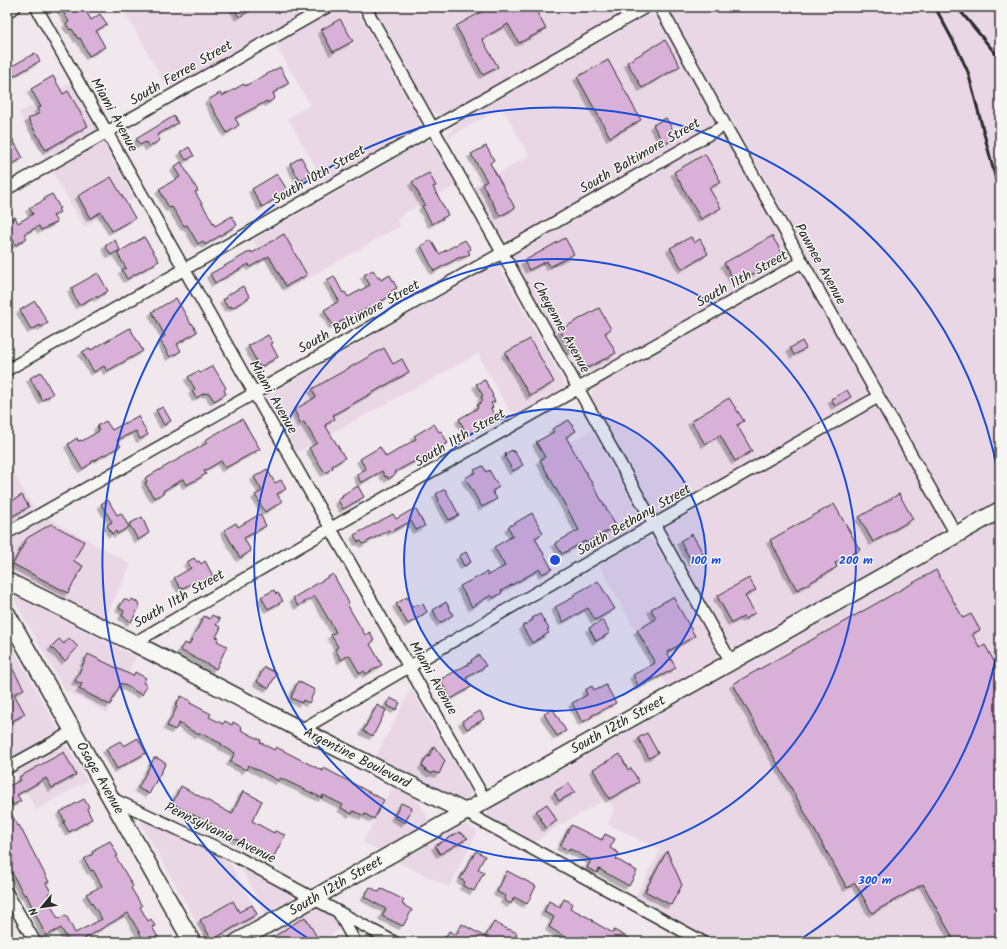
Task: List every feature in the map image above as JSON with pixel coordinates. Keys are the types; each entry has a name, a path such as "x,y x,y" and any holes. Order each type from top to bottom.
{"street":[{"path":"7,12 15,7"},
{"name":"Miami Avenue","path":"36,7 330,529 486,800"},
{"name":"South Ferree Street","path":"7,189 327,7"},
{"name":"Cheyenne Avenue","path":"365,7 731,662"},
{"name":"South 10th Street","path":"7,370 646,7"},
{"name":"Pawnee Avenue","path":"660,7 956,534"},
{"name":"South Baltimore Street","path":"7,533 502,254 725,125"},
{"name":"South 11th Street","path":"134,642 330,529 802,262"},
{"name":"South Bethany Street","path":"301,730 878,397"},
{"name":"South 12th Street","path":"237,942 464,812 1000,510"},
{"name":"Argentine Boulevard","path":"7,581 134,642 301,730 464,812 703,942"},
{"name":"Osage Avenue","path":"7,614 192,942"},
{"path":"7,768 74,731"},
{"name":"Pennsylvania Avenue","path":"111,798 237,857 339,913"},
{"path":"7,893 35,942"},
{"path":"339,913 355,942"},
{"path":"339,913 394,942"}],"shaded area":[{"path":"122,7 315,7 169,91"},
{"path":"338,7 355,7 420,121 420,125 415,130 325,184 288,118 310,105 275,43"},
{"path":"373,7 637,7 450,113 441,115 434,113 429,107"},
{"path":"668,7 1000,7 1000,499 968,517 960,519 954,516"},
{"path":"654,14 660,16 716,120 713,126 517,237 507,240 500,238 472,188 529,156 502,107 448,138 449,133 455,125 464,118 558,62 612,36 645,16"},
{"path":"70,83 97,131 45,159 19,113"},
{"path":"719,137 727,140 734,150 790,251 790,259 781,268 593,375 584,378 578,376 513,261 513,255 710,138"},
{"path":"426,141 434,144 457,185 396,218 400,226 284,292 253,240"},
{"path":"103,142 134,198 84,227 52,171"},
{"path":"495,265 498,265 565,384 564,391 524,414 518,415 509,410 478,354 297,452 267,399 268,395"},
{"path":"788,276 805,276 866,385 867,391 862,400 667,512 660,514 654,510 591,397 594,386"},
{"path":"874,407 880,410 942,521 943,528 940,535 739,650 728,644 665,532 667,527 868,408"},
{"path":"592,430 642,520 643,525 593,555 539,460"},
{"path":"7,462 33,507 33,512 7,528"},
{"path":"48,518 131,564 104,621 7,572 7,542"},
{"path":"1000,520 1000,942 716,942 635,898 660,850 608,824 614,809 608,798 560,825 534,843 489,818 487,813 490,808 536,784"},
{"path":"644,538 652,539 718,653 715,661 668,688 599,565"},
{"path":"16,596 136,657 107,713 65,690 14,600"},
{"path":"7,638 58,729 57,732 8,759"},
{"path":"411,689 471,792 470,797 464,801 458,802 374,760"},
{"path":"61,746 69,749 87,781 36,810 16,772"},
{"path":"392,787 414,797 419,802 428,820 425,825 379,850 363,842"},
{"path":"143,820 148,820 228,860 260,918 218,942 208,942 142,826 141,824"},
{"path":"462,825 467,825 478,831 449,887 397,862"},
{"path":"243,868 290,892 293,896 292,900 266,914 242,870"},
{"path":"318,907 332,913 341,929 316,942 281,942 275,931"}],"building":[{"path":"60,7 84,7 91,20 100,14 107,24 96,31 105,47 89,56 80,38 78,39 72,29 70,30 66,24 69,22"},
{"path":"233,7 255,7 239,17"},
{"path":"490,7 511,7 514,13 525,7 534,7 546,29 519,43 508,24 482,39 498,67 483,75 456,26"},
{"path":"340,19 353,41 333,52 321,30"},
{"path":"665,40 680,66 642,88 627,62"},
{"path":"35,53 40,61 12,77 7,69"},
{"path":"608,60 641,120 610,137 577,77"},
{"path":"280,67 289,83 273,93 275,98 268,103 267,101 235,118 239,125 227,133 208,100 220,93 222,96 244,84 245,86"},
{"path":"53,76 63,94 68,91 88,126 46,150 28,119 40,113 37,109 41,107 31,89"},
{"path":"174,116 178,123 157,135 160,140 149,147 146,142 140,145 136,139"},
{"path":"666,118 677,137 664,144 653,125"},
{"path":"7,129 23,158 7,167"},
{"path":"486,146 494,160 490,163 515,208 500,216 482,184 487,181 471,154"},
{"path":"189,147 194,156 186,160 181,152"},
{"path":"705,154 721,182 709,188 721,208 701,219 674,172"},
{"path":"301,157 311,175 300,181 290,164"},
{"path":"181,162 198,191 195,192 215,226 232,216 237,225 205,245 203,241 198,244 187,225 184,226 172,207 169,208 159,189 180,177 174,167"},
{"path":"429,173 436,186 433,187 448,215 432,224 422,206 425,205 412,182"},
{"path":"277,174 288,191 262,207 252,189"},
{"path":"111,177 135,218 112,231 101,212 90,218 78,196"},
{"path":"52,194 60,208 58,209 60,212 53,216 57,222 41,230 39,226 24,234 27,238 16,245 7,229 7,221 15,217 18,223 33,214 29,208 45,200 44,198"},
{"path":"284,234 307,275 286,286 269,256 250,267 249,264 215,283 210,274 251,251 252,253"},
{"path":"772,236 784,256 736,284 724,263"},
{"path":"144,237 159,261 127,279 122,270 126,268 117,253"},
{"path":"691,237 694,243 700,239 708,254 682,269 670,248"},
{"path":"565,238 574,254 550,267 547,261 529,270 524,261"},
{"path":"115,240 120,250 111,255 105,246"},
{"path":"431,240 439,254 465,240 471,249 468,251 470,254 461,258 460,257 434,271 421,246"},
{"path":"373,270 381,280 390,275 397,288 387,294 389,297 333,326 324,310 339,301 327,280 334,276 343,293 345,292 348,297 370,285 364,275"},
{"path":"98,273 108,291 97,298 96,296 79,305 71,288"},
{"path":"243,286 250,297 232,308 231,306 228,308 223,300 227,298 226,296"},
{"path":"176,298 197,332 177,344 181,351 170,357 160,340 165,336 152,312"},
{"path":"35,301 48,323 31,330 20,310"},
{"path":"599,308 611,329 605,333 616,353 587,368 576,349 572,352 560,330"},
{"path":"130,328 143,351 107,371 104,366 94,372 82,352 90,348 91,350"},
{"path":"268,335 273,343 271,344 278,357 260,367 248,346"},
{"path":"530,339 554,382 530,396 505,353"},
{"path":"802,341 806,348 794,355 790,348"},
{"path":"384,348 393,364 402,359 409,372 333,415 335,419 325,425 345,458 332,466 333,468 325,473 309,448 317,443 304,422 301,424 294,410 316,397 312,389"},
{"path":"213,366 226,388 224,390 226,394 214,401 209,393 205,393 196,398 192,391 195,389 188,377 198,371 200,373"},
{"path":"41,372 53,394 42,400 30,378"},
{"path":"485,380 495,402 491,403 493,407 491,409 496,417 467,435 459,419 478,408 477,405 483,401 481,397 483,396 476,384"},
{"path":"847,390 851,397 835,406 831,399"},
{"path":"729,398 744,421 737,425 752,451 735,461 720,435 705,444 691,421"},
{"path":"163,407 171,421 164,425 156,410"},
{"path":"138,416 148,435 140,439 136,431 117,440 121,446 91,462 92,463 82,469 68,444 77,438 78,441 82,441 99,431 97,426 106,421 112,430"},
{"path":"242,419 260,449 225,468 221,461 204,471 206,474 196,480 186,485 183,479 163,491 164,493 154,498 145,483 147,482 145,478 207,443 205,440"},
{"path":"569,420 576,431 566,437 616,526 586,543 585,541 562,554 555,543 579,530 540,460 545,457 536,442 554,432 552,429"},
{"path":"434,424 439,432 441,431 448,443 395,472 396,474 388,479 382,471 361,483 357,474 366,469 360,459 380,447 386,457 416,439 414,436"},
{"path":"512,450 523,465 513,471 505,457 505,454"},
{"path":"483,466 486,472 489,470 499,487 492,491 497,499 482,507 465,478 476,472 474,470"},
{"path":"267,469 275,483 281,480 286,489 277,494 282,502 265,512 255,495 262,491 254,477"},
{"path":"358,486 364,497 343,509 338,500 343,497 342,495"},
{"path":"445,489 459,515 449,520 438,501 439,500 436,494"},
{"path":"899,494 913,519 873,542 859,517"},
{"path":"22,495 29,507 7,519 7,504"},
{"path":"108,500 117,515 121,513 129,527 117,534 116,531 112,534 107,525 112,522 101,504"},
{"path":"834,504 860,550 835,563 837,567 797,590 770,540"},
{"path":"415,508 425,526 416,530 411,521 391,532 389,530 363,544 361,541 358,542 354,535 393,514 396,519"},
{"path":"532,513 543,533 535,538 552,569 542,574 540,569 501,591 502,593 493,598 491,595 472,607 460,586 487,572 488,575 505,566 494,547 513,536 508,527"},
{"path":"260,514 266,526 244,538 251,551 240,558 224,530 236,523 238,527"},
{"path":"142,517 149,533 138,540 129,524"},
{"path":"51,524 84,541 74,561 83,566 68,593 13,564 27,538"},
{"path":"692,534 704,555 692,562 680,541"},
{"path":"466,552 471,562 464,566 459,556"},
{"path":"194,558 201,564 205,561 213,576 200,584 198,580 181,589 174,578 191,568 187,562"},
{"path":"936,570 963,618 971,614 980,630 972,634 980,648 985,645 1000,672 1000,942 955,942 923,884 872,913 855,883 847,888 733,684"},
{"path":"333,574 349,603 347,604 365,635 370,632 374,641 370,644 382,665 366,674 364,671 360,674 349,655 341,660 335,649 338,647 331,635 336,632 315,596 298,606 293,598"},
{"path":"749,578 756,590 745,596 755,613 745,619 743,617 732,623 717,596"},
{"path":"598,581 615,609 595,620 588,608 563,622 555,607 574,597 573,595"},
{"path":"274,590 283,601 268,609 261,597"},
{"path":"407,597 412,607 418,604 419,606 423,604 427,612 408,624 396,604"},
{"path":"673,597 695,636 667,652 676,668 639,687 633,675 655,663 637,630 656,619 651,609"},
{"path":"124,599 130,602 132,599 139,603 138,605 140,606 131,622 122,616 124,611 119,608"},
{"path":"446,602 453,615 440,623 433,610"},
{"path":"540,614 549,629 547,630 549,633 532,643 522,626"},
{"path":"212,615 220,619 216,625 221,627 216,637 219,638 217,641 227,646 216,669 180,650 184,643 189,645 204,616 210,619"},
{"path":"603,620 610,633 596,641 589,628"},
{"path":"69,638 78,647 65,661 51,647 59,639 64,644"},
{"path":"88,654 133,676 135,672 146,678 143,683 147,685 142,695 121,683 110,705 79,689 82,684 75,681"},
{"path":"479,655 486,666 466,678 471,687 451,699 441,682 441,679 472,662 471,660"},
{"path":"7,659 24,689 14,694 25,714 7,724"},
{"path":"264,667 277,673 269,688 257,682"},
{"path":"298,681 315,690 309,703 303,700 302,703 291,698"},
{"path":"606,685 616,703 582,722 572,703 587,695 585,690 592,686 594,690 596,690"},
{"path":"181,696 191,701 190,703 211,714 209,717 223,724 225,721 232,725 233,722 242,727 241,730 261,740 260,742 274,750 276,747 323,771 324,768 384,800 374,819 365,814 364,816 353,811 352,814 341,808 343,805 323,795 322,798 280,778 279,781 248,765 246,770 230,762 235,753 221,745 222,744 200,733 199,735 179,723 175,730 167,726 177,707 175,706"},
{"path":"390,698 400,703 396,710 386,705"},
{"path":"377,705 386,710 373,736 363,731"},
{"path":"553,709 566,731 557,736 544,714"},
{"path":"480,711 484,719 467,729 462,721"},
{"path":"647,733 658,753 649,758 638,738"},
{"path":"138,738 146,753 117,769 106,749 120,741 124,746"},
{"path":"434,746 445,761 439,774 433,772 432,774 425,770 426,769 422,766 427,756 429,757"},
{"path":"64,752 76,775 52,788 46,778 17,795 21,801 13,805 7,793 7,787 21,780 19,777"},
{"path":"620,754 628,770 631,768 639,782 609,799 593,769"},
{"path":"154,758 166,763 149,794 138,788"},
{"path":"569,783 575,792 559,801 554,792"},
{"path":"181,786 232,814 243,791 262,801 252,821 274,833 275,831 285,835 273,858 212,827 213,825 172,804"},
{"path":"84,799 89,807 87,809 92,819 69,832 63,822 65,822 60,812"},
{"path":"401,803 412,808 405,823 394,817"},
{"path":"547,804 557,821 546,828 536,811"},
{"path":"7,806 18,826 19,825 49,882 46,883 51,892 48,894 53,903 51,905 58,919 66,915 75,933 102,919 86,894 102,886 93,870 91,871 84,859 93,854 92,852 96,850 95,849 110,841 118,856 116,857 133,886 131,888 142,906 140,907 148,921 151,919 155,926 152,927 161,942 145,942 128,913 79,942 69,942 61,928 46,936 26,894 24,895 7,864"},
{"path":"571,825 602,840 605,834 615,839 610,848 619,853 616,859 637,871 629,886 599,869 597,873 587,868 591,860 570,849 569,851 560,846"},
{"path":"459,832 468,838 440,854 435,846"},
{"path":"476,851 485,856 478,869 484,872 474,891 463,886 465,882 460,879"},
{"path":"667,851 682,885 671,905 645,891"},
{"path":"507,871 536,886 527,904 514,897 511,904 504,900 506,896 497,892"},
{"path":"370,887 379,892 381,889 384,890 404,900 402,904 412,910 403,926 382,916 386,909 364,897"},
{"path":"564,899 572,903 570,908 613,933 614,930 636,942 593,942 583,936 580,942 574,942 563,936 549,927 554,917 544,912 549,901 560,907"},
{"path":"233,901 239,912 252,905 257,914 212,940 200,920"},
{"path":"305,917 320,942 264,942 285,930"},
{"path":"494,922 517,933 513,941 510,939 508,942 443,942 449,931 456,935 462,924 485,937"}],"railway":[{"path":"935,7 968,72 1000,195"},
{"path":"957,7 1000,59"}]}
